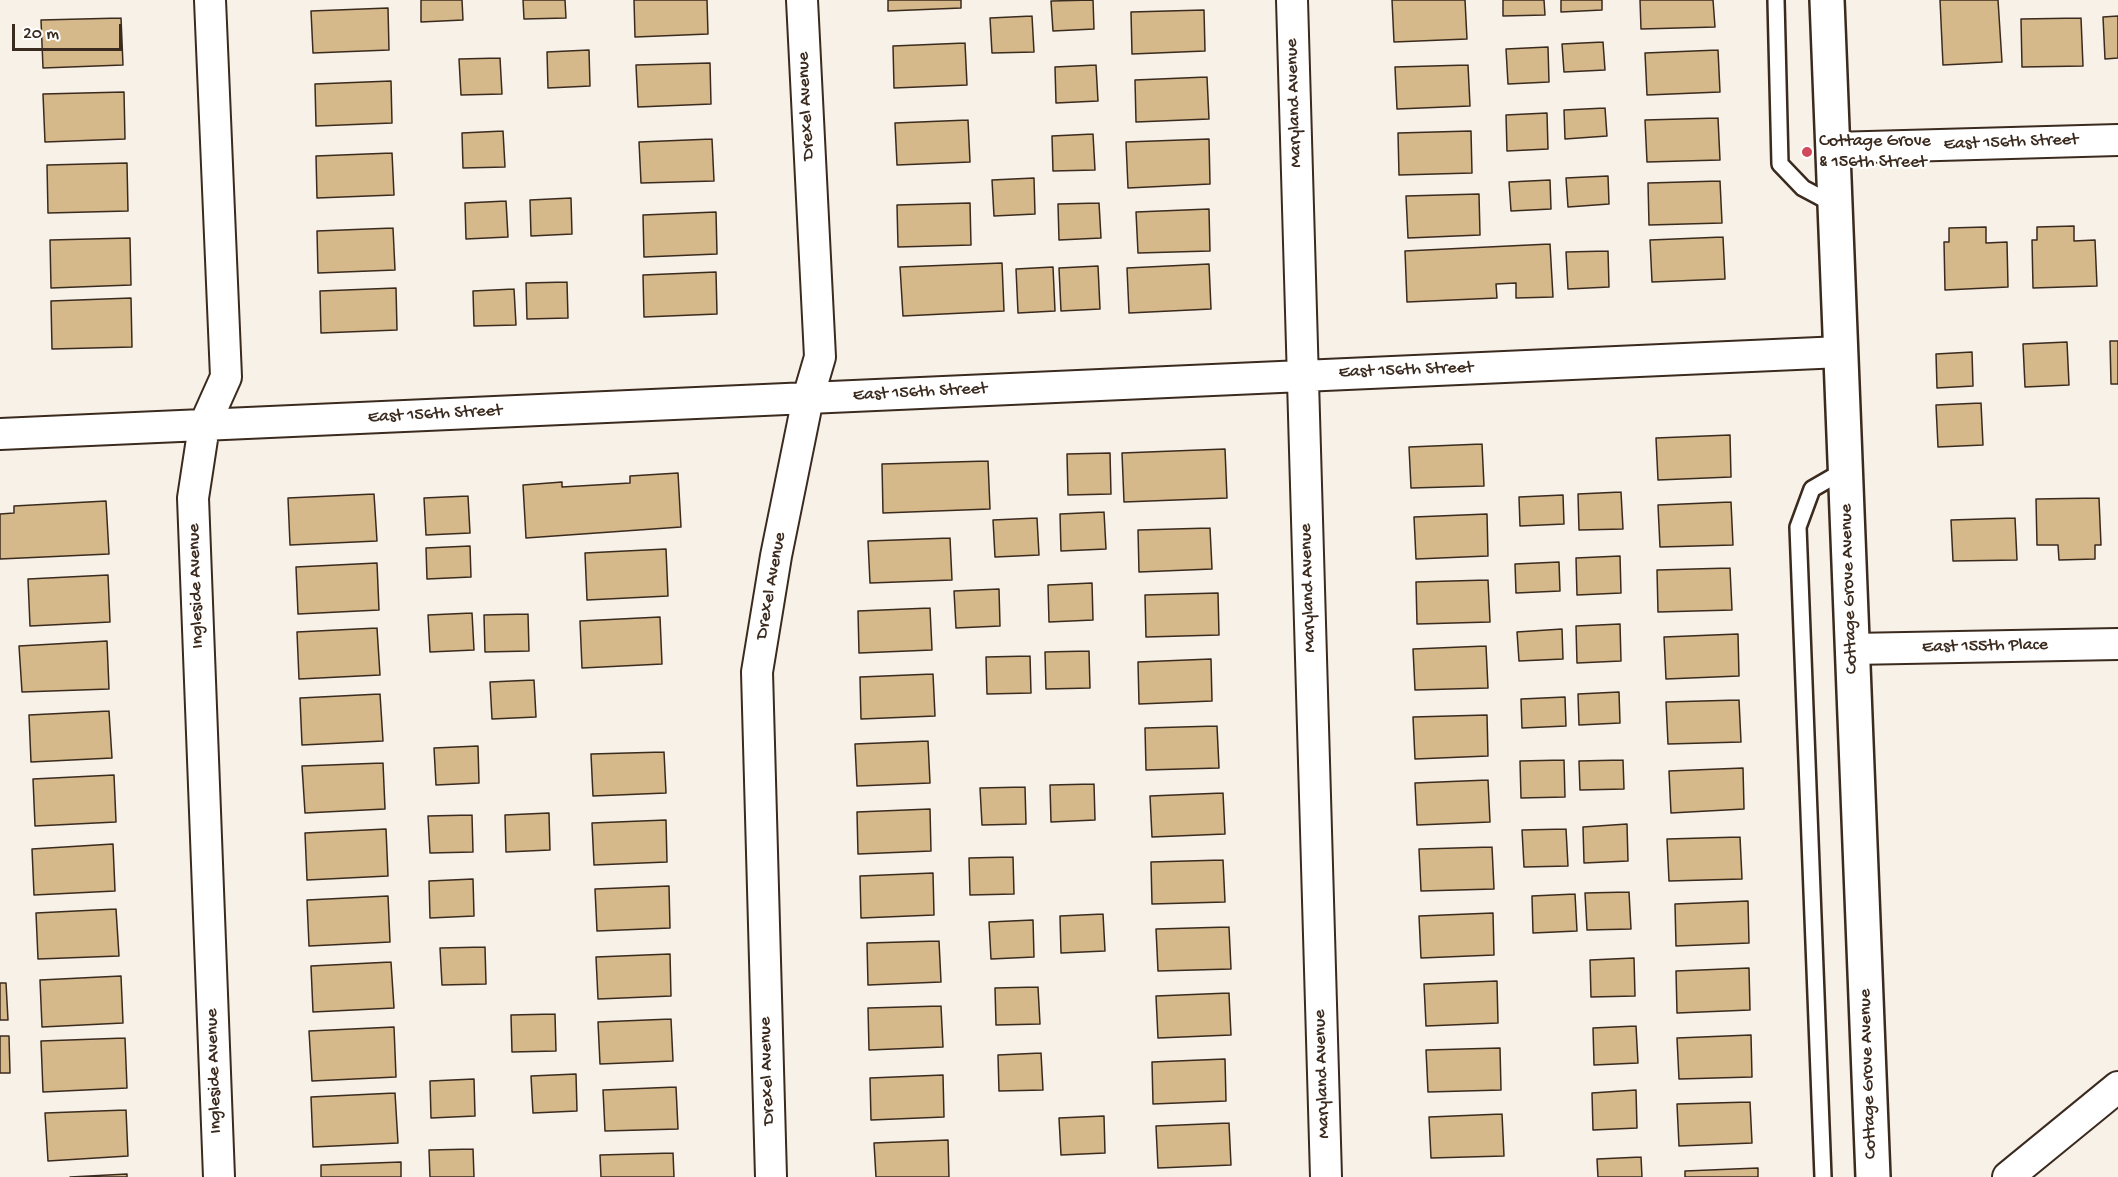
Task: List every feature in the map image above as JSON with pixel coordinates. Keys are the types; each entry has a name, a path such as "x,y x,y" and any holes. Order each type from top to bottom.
{"main road":[{"name":"Cottage Grove Avenue","path":"1827,0 1873,1177"}],"street":[{"name":"Ingleside Avenue","path":"210,0 226,377 204,426 193,498 219,1177"},
{"name":"Drexel Avenue","path":"771,1177 757,672 776,555 808,398 820,357 802,0"},
{"name":"Maryland Avenue","path":"1292,0 1326,1177"},
{"name":"East 156th Street","path":"1833,148 2118,140"},
{"name":"East 156th Street","path":"0,434 1841,352"},
{"name":"East 155th Place","path":"1852,649 2118,644"},
{"path":"2008,1177 2118,1087"}],"lane":[{"path":"1776,0 1780,164 1803,188 1835,205"},
{"path":"1823,1177 1798,527 1812,489 1845,470"}],"building":[{"path":"421,0 462,0 463,20 421,22"},
{"path":"523,0 565,0 566,18 524,19"},
{"path":"634,0 707,0 708,34 635,37"},
{"path":"888,0 961,0 961,8 888,11"},
{"path":"1093,0 1094,29 1053,31 1051,1"},
{"path":"1392,0 1465,0 1467,39 1394,42"},
{"path":"1503,0 1544,0 1545,15 1503,16"},
{"path":"1561,0 1602,0 1602,10 1561,12"},
{"path":"1640,0 1713,0 1715,27 1641,29"},
{"path":"1940,0 1998,0 2002,62 1943,65"},
{"path":"388,8 389,50 313,53 311,11"},
{"path":"1204,10 1205,51 1132,54 1131,12"},
{"path":"1032,16 1034,52 992,53 990,18"},
{"path":"2118,16 2118,58 2105,59 2103,17"},
{"path":"121,18 123,65 43,68 41,20"},
{"path":"2081,18 2083,66 2022,67 2021,19"},
{"path":"1603,42 1605,70 1564,72 1562,44"},
{"path":"965,43 967,85 894,88 893,46"},
{"path":"1548,47 1549,82 1508,84 1506,49"},
{"path":"589,50 590,86 548,88 547,52"},
{"path":"1718,50 1720,92 1647,95 1645,53"},
{"path":"500,58 502,94 461,95 459,59"},
{"path":"710,63 711,104 638,107 636,65"},
{"path":"1096,65 1098,101 1056,103 1055,67"},
{"path":"1468,65 1470,106 1397,109 1395,67"},
{"path":"1207,77 1209,119 1136,122 1135,80"},
{"path":"391,81 392,123 316,126 315,84"},
{"path":"124,92 125,139 45,142 43,94"},
{"path":"1605,108 1607,136 1565,139 1564,110"},
{"path":"1547,113 1548,149 1507,151 1506,115"},
{"path":"1718,118 1720,160 1647,162 1645,120"},
{"path":"968,120 970,162 897,165 895,123"},
{"path":"503,131 505,167 463,168 462,133"},
{"path":"1471,131 1472,173 1399,175 1398,133"},
{"path":"1093,134 1095,170 1053,171 1052,136"},
{"path":"712,139 714,181 641,183 639,142"},
{"path":"1209,139 1210,184 1128,188 1126,142"},
{"path":"392,153 394,195 317,198 316,156"},
{"path":"127,163 128,211 48,213 47,165"},
{"path":"1608,176 1609,204 1568,207 1566,178"},
{"path":"1034,178 1035,214 994,216 992,180"},
{"path":"1550,180 1551,209 1511,211 1509,182"},
{"path":"1720,181 1722,223 1649,225 1648,183"},
{"path":"1479,194 1480,235 1408,238 1406,196"},
{"path":"571,198 572,234 531,236 530,200"},
{"path":"506,201 508,237 466,239 465,203"},
{"path":"970,203 971,245 898,247 897,205"},
{"path":"1099,203 1101,238 1059,240 1058,204"},
{"path":"1209,209 1210,251 1138,253 1136,212"},
{"path":"716,212 717,254 644,257 643,215"},
{"path":"2074,226 2074,241 2095,240 2097,286 2033,288 2032,240 2037,240 2037,227"},
{"path":"1986,227 1986,243 2007,242 2008,287 1945,290 1944,242 1949,242 1949,228"},
{"path":"393,228 395,270 318,273 317,231"},
{"path":"1723,237 1725,279 1652,282 1650,240"},
{"path":"130,238 131,285 51,288 50,240"},
{"path":"1550,244 1553,297 1516,298 1516,283 1496,284 1497,298 1407,302 1405,251"},
{"path":"1608,251 1609,287 1568,289 1566,252"},
{"path":"1002,263 1004,311 903,316 900,267"},
{"path":"1209,264 1211,309 1129,313 1127,268"},
{"path":"1098,266 1100,309 1061,311 1059,268"},
{"path":"1053,267 1055,311 1018,313 1016,269"},
{"path":"716,272 717,314 644,317 643,275"},
{"path":"567,282 568,318 527,319 526,283"},
{"path":"396,288 397,330 321,333 320,291"},
{"path":"514,289 516,325 474,326 473,291"},
{"path":"131,298 132,347 52,349 51,301"},
{"path":"2110,341 2118,341 2118,384 2111,384"},
{"path":"2067,342 2069,385 2025,387 2023,344"},
{"path":"1972,352 1973,386 1937,388 1936,354"},
{"path":"1981,403 1983,445 1938,447 1936,405"},
{"path":"1730,435 1731,477 1658,480 1656,438"},
{"path":"1482,444 1484,486 1411,488 1409,447"},
{"path":"1225,449 1227,498 1124,502 1122,453"},
{"path":"1110,453 1111,494 1068,495 1067,454"},
{"path":"988,461 990,509 883,513 882,464"},
{"path":"678,473 681,527 526,538 523,485 562,482 562,487 630,483 630,476"},
{"path":"1621,492 1623,529 1579,530 1578,494"},
{"path":"374,494 377,541 290,545 288,498"},
{"path":"1563,495 1564,524 1520,526 1519,497"},
{"path":"468,496 470,533 426,535 424,498"},
{"path":"2099,498 2101,545 2095,545 2095,559 2059,560 2058,545 2037,545 2036,499"},
{"path":"106,501 109,554 0,559 0,514 14,513 14,506"},
{"path":"1731,502 1733,545 1660,547 1658,505"},
{"path":"1104,512 1106,549 1061,551 1060,514"},
{"path":"1487,514 1488,556 1416,559 1414,517"},
{"path":"1037,518 1039,555 995,557 993,520"},
{"path":"2015,518 2017,560 1953,561 1951,520"},
{"path":"1210,528 1212,569 1139,572 1138,530"},
{"path":"950,538 952,580 870,583 868,541"},
{"path":"470,546 471,577 427,579 426,548"},
{"path":"666,549 668,596 587,600 585,553"},
{"path":"1620,556 1621,593 1577,595 1576,558"},
{"path":"1559,562 1560,591 1516,593 1515,564"},
{"path":"377,563 379,610 298,614 296,567"},
{"path":"1730,568 1732,610 1658,612 1657,570"},
{"path":"108,575 110,622 30,626 28,579"},
{"path":"1488,580 1490,622 1417,624 1416,582"},
{"path":"1092,583 1093,620 1049,622 1048,585"},
{"path":"999,589 1000,626 956,628 954,591"},
{"path":"1218,593 1219,635 1146,637 1145,595"},
{"path":"930,608 932,650 859,653 858,611"},
{"path":"472,613 474,650 430,652 428,615"},
{"path":"528,614 529,651 485,652 484,615"},
{"path":"660,617 662,664 582,668 580,621"},
{"path":"1620,624 1621,661 1577,663 1576,626"},
{"path":"377,628 380,675 299,679 297,632"},
{"path":"1562,629 1563,659 1519,661 1517,632"},
{"path":"1738,634 1739,676 1666,679 1664,637"},
{"path":"107,641 109,689 22,692 19,646"},
{"path":"1486,646 1488,688 1415,690 1413,649"},
{"path":"1089,651 1090,688 1046,689 1045,652"},
{"path":"1030,656 1031,693 987,694 986,657"},
{"path":"1211,659 1212,701 1139,704 1138,662"},
{"path":"933,674 935,716 861,719 860,677"},
{"path":"534,680 536,717 492,719 490,682"},
{"path":"1619,692 1620,723 1579,725 1578,694"},
{"path":"380,694 383,741 302,745 300,698"},
{"path":"1565,697 1566,726 1522,728 1521,699"},
{"path":"1739,700 1741,742 1668,744 1666,702"},
{"path":"109,711 112,758 31,762 29,715"},
{"path":"1487,715 1488,756 1415,759 1413,717"},
{"path":"1217,726 1219,768 1146,770 1145,728"},
{"path":"928,741 930,783 857,786 855,744"},
{"path":"478,746 479,783 436,785 434,748"},
{"path":"664,752 666,793 593,796 591,754"},
{"path":"1564,760 1565,797 1521,798 1520,761"},
{"path":"1623,760 1624,789 1580,790 1579,761"},
{"path":"383,763 385,809 305,813 302,766"},
{"path":"1743,768 1744,809 1671,813 1669,771"},
{"path":"114,775 116,822 35,826 33,779"},
{"path":"1488,780 1490,822 1417,825 1415,783"},
{"path":"1094,784 1095,820 1051,822 1050,785"},
{"path":"1025,787 1026,824 982,825 980,788"},
{"path":"1223,793 1225,834 1152,837 1150,796"},
{"path":"930,809 931,851 858,854 857,812"},
{"path":"549,813 550,850 506,852 505,815"},
{"path":"472,815 473,852 430,853 428,816"},
{"path":"666,820 667,862 594,865 592,823"},
{"path":"1627,824 1628,861 1584,863 1583,827"},
{"path":"386,829 388,876 307,880 305,833"},
{"path":"1566,829 1568,866 1524,867 1522,830"},
{"path":"1740,837 1742,879 1669,881 1667,839"},
{"path":"113,844 115,891 34,895 32,849"},
{"path":"1492,847 1494,889 1421,891 1419,849"},
{"path":"1013,857 1014,894 970,895 969,858"},
{"path":"1223,860 1225,902 1152,904 1151,862"},
{"path":"933,873 934,915 861,918 860,876"},
{"path":"473,879 474,916 430,918 429,881"},
{"path":"669,886 670,928 597,931 595,889"},
{"path":"1629,892 1631,929 1587,930 1585,893"},
{"path":"1575,894 1577,931 1533,933 1532,896"},
{"path":"388,896 390,942 309,946 307,900"},
{"path":"1748,901 1749,943 1676,946 1675,904"},
{"path":"116,909 119,956 38,959 36,913"},
{"path":"1493,913 1494,955 1421,958 1419,916"},
{"path":"1103,914 1105,951 1061,953 1060,916"},
{"path":"1033,920 1034,957 991,959 989,922"},
{"path":"1229,927 1231,969 1158,971 1156,929"},
{"path":"939,941 941,982 868,985 867,943"},
{"path":"485,947 486,984 442,985 440,948"},
{"path":"670,954 671,996 598,999 596,957"},
{"path":"1634,958 1635,996 1591,997 1590,960"},
{"path":"391,962 394,1008 313,1012 311,966"},
{"path":"1749,968 1750,1010 1677,1013 1676,971"},
{"path":"121,976 123,1023 42,1027 40,980"},
{"path":"1497,981 1498,1023 1426,1026 1424,984"},
{"path":"0,983 6,983 8,1020 0,1020"},
{"path":"1038,987 1040,1024 996,1025 995,988"},
{"path":"1229,993 1231,1035 1158,1038 1156,996"},
{"path":"941,1006 943,1047 869,1050 868,1008"},
{"path":"555,1014 556,1051 512,1052 511,1015"},
{"path":"671,1019 673,1061 600,1064 598,1022"},
{"path":"1636,1026 1638,1063 1594,1065 1593,1028"},
{"path":"394,1027 396,1077 312,1081 309,1031"},
{"path":"1751,1035 1752,1077 1679,1079 1677,1038"},
{"path":"0,1036 9,1036 10,1073 0,1073"},
{"path":"125,1038 127,1088 43,1092 41,1041"},
{"path":"1500,1048 1501,1090 1428,1092 1426,1050"},
{"path":"1041,1053 1043,1090 999,1091 998,1055"},
{"path":"1225,1059 1226,1101 1153,1104 1152,1062"},
{"path":"576,1074 577,1111 533,1113 531,1076"},
{"path":"943,1075 944,1117 871,1120 870,1078"},
{"path":"474,1079 475,1116 431,1118 430,1081"},
{"path":"676,1087 678,1129 605,1131 603,1090"},
{"path":"1636,1090 1637,1128 1593,1130 1592,1093"},
{"path":"395,1093 398,1143 313,1147 311,1097"},
{"path":"1750,1102 1752,1143 1679,1146 1677,1104"},
{"path":"126,1110 128,1156 48,1161 45,1113"},
{"path":"1502,1114 1504,1156 1431,1158 1429,1117"},
{"path":"1104,1116 1105,1153 1061,1155 1059,1118"},
{"path":"1229,1123 1231,1165 1158,1168 1156,1126"},
{"path":"948,1140 949,1177 876,1177 874,1143"},
{"path":"473,1149 474,1177 430,1177 429,1150"},
{"path":"673,1153 674,1177 601,1177 600,1155"},
{"path":"1641,1157 1642,1177 1598,1177 1597,1159"},
{"path":"401,1162 401,1177 321,1177 321,1165"},
{"path":"1758,1168 1758,1177 1685,1177 1685,1171"},
{"path":"127,1174 127,1177 70,1177"}],"place":[{"name":"Cottage Grove & 156th Street","path":"1807,152"}]}
